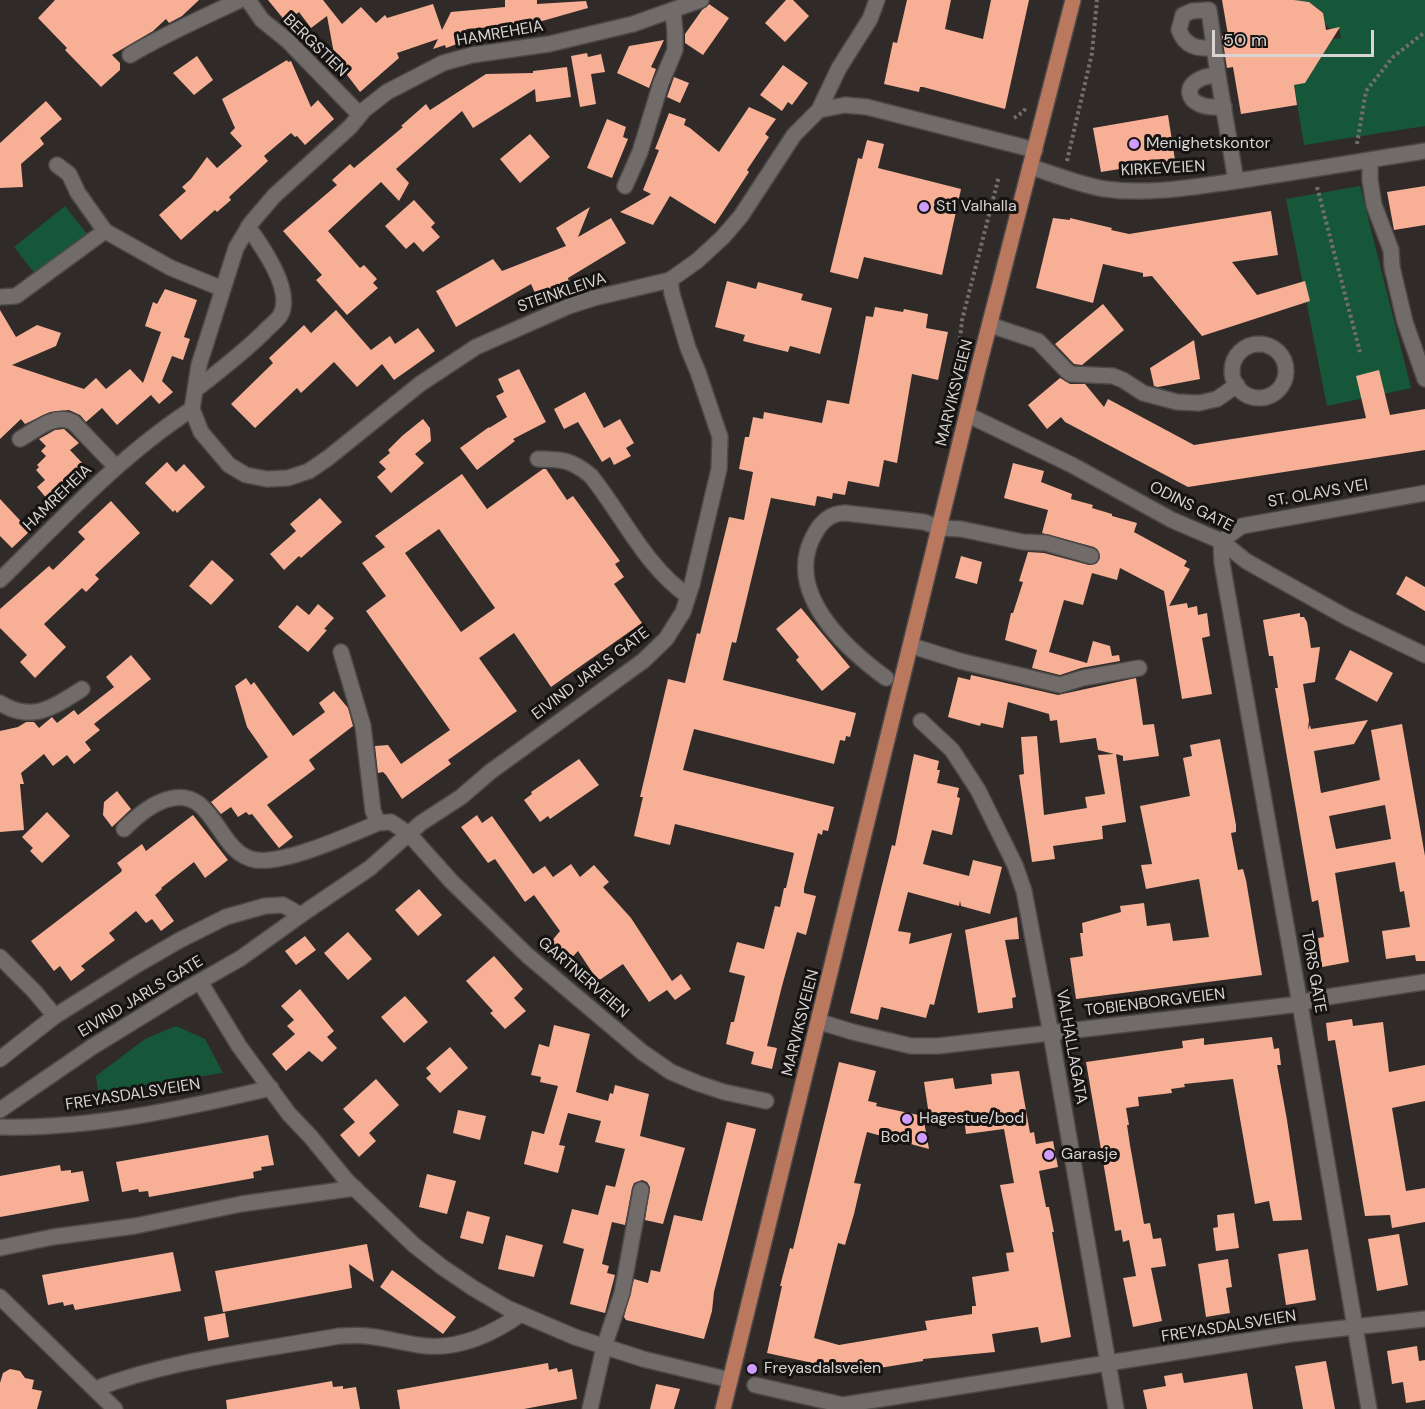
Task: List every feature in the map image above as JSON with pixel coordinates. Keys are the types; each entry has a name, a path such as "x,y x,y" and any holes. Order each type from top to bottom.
{"main road":[{"name":"MARVIKSVEIEN","path":"723,1409 990,325 1073,0"}],"street":[{"path":"129,55 168,33 240,0"},
{"name":"BERGSTIEN","path":"248,0 262,20 288,41 360,115"},
{"name":"HAMREHEIA","path":"0,580 116,467 192,409 199,365 236,248 248,227 274,196 387,92 443,63 472,55 549,44 633,24 701,0"},
{"name":"STEINKLEIVA","path":"192,409 201,432 229,465 246,475 267,479 288,478 309,471 328,459 420,384 476,347 569,306 670,280 697,261 723,237 741,216 794,135 819,110 839,68 870,19 877,0"},
{"path":"625,186 640,152 661,83 675,50 673,11"},
{"path":"1214,47 1236,181"},
{"path":"1218,75 1196,79 1191,86 1191,94 1199,106 1210,108 1224,106"},
{"path":"819,110 845,105 867,107 1035,150"},
{"name":"KIRKEVEIEN","path":"1030,167 1104,189 1143,191 1236,181 1425,151"},
{"path":"1370,160 1374,205 1391,250 1392,267 1405,322 1425,379"},
{"path":"57,165 69,174 78,193 105,231 152,259 223,288"},
{"path":"195,390 260,336 281,315 283,300 279,281 273,265 248,227"},
{"path":"0,297 16,296 105,231"},
{"name":"EIVIND JARLS GATE","path":"0,1110 92,1047 241,958 370,868 421,823 461,797 490,772 642,661 666,639 683,612 688,596 717,478 720,437 688,348 670,280"},
{"path":"990,325 1038,341 1066,372 1113,376 1143,393 1160,399 1199,403 1216,399 1237,385"},
{"name":"ODINS GATE","path":"968,415 1072,465 1172,520 1221,541 1246,561 1348,618 1425,655"},
{"name":"HAMREHEIA","path":"20,439 54,420 65,418 73,422 116,467"},
{"path":"538,459 566,460 579,466 591,476 650,560 676,588 688,596"},
{"name":"ST. OLAVS VEI","path":"1221,541 1242,526 1425,493"},
{"path":"886,678 862,661 813,601 808,588 806,564 813,537 824,520 839,513 924,522 941,528 961,529 1023,542 1046,543 1091,556"},
{"name":"TORS GATE","path":"1221,541 1224,574 1369,1409"},
{"path":"912,646 960,661 1060,684 1139,669"},
{"path":"341,652 362,719 374,810 378,823"},
{"path":"0,703 19,712 35,712 51,709 82,689"},
{"name":"VALHALLAGATA","path":"921,721 952,750 978,790 1015,865 1024,891 1116,1409"},
{"path":"124,829 141,814 165,800 180,796 191,798 204,808 233,846 243,855 256,860 294,854 378,823 391,822 409,834"},
{"name":"GARTNERVEIEN","path":"409,834 451,881 527,955 642,1052 671,1072 696,1083 766,1101"},
{"name":"EIVIND JARLS GATE","path":"0,1059 55,1016 171,945 226,918 265,906 283,905 301,915"},
{"path":"0,957 55,1016"},
{"path":"200,982 239,1046 289,1114 346,1181 414,1245 442,1267 473,1288 521,1314 567,1334 643,1359 730,1380"},
{"name":"TOBIENBORGVEIEN","path":"820,1022 911,1046 938,1046 1300,1004 1314,999 1425,982"},
{"name":"FREYASDALSVEIEN","path":"0,1127 97,1122 170,1110 271,1088"},
{"path":"0,1248 241,1204 355,1188"},
{"path":"590,1409 604,1347 622,1293 641,1190"},
{"path":"0,1297 116,1409"},
{"path":"95,1389 158,1368 339,1336 366,1335 429,1346 452,1344 476,1339 503,1328 521,1314"},
{"name":"FREYASDALSVEIEN","path":"755,1385 843,1405 1291,1334 1425,1319"}],"path":[{"path":"1062,178 1092,54 1097,0"},
{"path":"1354,163 1366,91 1393,57 1425,32"},
{"path":"1313,169 1360,352"},
{"path":"957,369 962,320 999,176"}],"green space":[{"path":"1294,0 1425,0 1425,126 1304,145 1294,85 1305,83 1333,39 1341,38 1339,28 1331,29 1322,22 1323,13 1309,2 1302,1 1299,4"},
{"path":"1360,186 1411,388 1327,406 1286,199"},
{"path":"65,206 87,234 36,275 14,247"},
{"path":"176,1026 205,1039 223,1073 98,1092 96,1076 145,1039"}],"building":[{"path":"55,0 199,0 182,16 169,23 166,19 153,31 112,55 120,63 120,70 101,87 38,18"},
{"path":"268,0 323,0 342,24 361,7 376,23 385,15 387,18 433,4 442,30 451,12 505,7 505,0 537,0 537,4 586,1 588,8 521,27 466,29 468,40 446,48 445,45 433,49 438,39 397,53 399,58 360,92 335,59 327,16 311,28 299,12 286,22"},
{"path":"786,0 793,0 809,16 785,42 765,23"},
{"path":"907,0 951,0 945,29 983,39 991,0 1029,0 1005,109 923,87 920,87 919,92 884,84 893,42 897,43"},
{"path":"1222,0 1309,2 1323,13 1326,30 1340,27 1305,83 1294,85 1297,105 1241,114 1233,67 1227,68 1222,36 1228,35"},
{"path":"709,4 729,18 703,55 685,43 685,34"},
{"path":"664,40 651,67 656,69 649,88 617,73 629,46"},
{"path":"587,53 588,57 601,54 605,72 591,74 596,104 580,107 571,56"},
{"path":"197,56 213,80 194,95 173,73"},
{"path":"287,60 291,61 311,107 318,100 334,119 305,145 291,133 264,156 268,161 229,197 231,200 217,212 215,210 181,240 159,215 186,191 182,187 207,157 217,168 242,146 230,133 235,128 222,99"},
{"path":"783,65 808,83 792,105 788,102 782,111 760,95"},
{"path":"567,67 571,97 536,102 535,89 473,128 462,111 396,169 409,183 399,201 381,182 328,231 360,268 364,265 377,279 373,283 378,288 347,315 316,280 322,275 283,231 337,185 332,180 350,164 354,168 403,127 401,126 426,104 430,110 486,74 533,73 533,71"},
{"path":"674,77 689,83 680,103 667,97"},
{"path":"46,101 62,119 40,138 44,144 21,164 23,187 0,188 0,143"},
{"path":"749,107 776,119 765,134 769,137 747,170 749,172 715,224 670,196 653,225 620,212 651,194 643,190 659,150 655,149 669,113 686,119 684,125 719,152"},
{"name":"Menighetskontor","path":"1168,115 1175,160 1101,172 1093,128"},
{"path":"607,119 626,127 623,137 628,139 612,178 587,168"},
{"path":"530,134 550,157 520,183 500,159"},
{"path":"867,140 884,144 878,168 961,189 942,275 864,257 858,279 830,272 858,158 862,159"},
{"path":"1425,186 1425,225 1394,230 1387,192"},
{"path":"414,200 435,223 431,227 440,237 423,252 414,242 406,249 385,226"},
{"path":"590,207 578,237 611,218 626,243 568,278 569,283 560,290 535,293 531,284 456,327 436,291 493,259 502,271 566,246 556,228"},
{"path":"1271,211 1278,255 1232,262 1257,295 1305,281 1310,301 1202,336 1152,276 1143,277 1143,273 1103,264 1093,303 1036,288 1053,218 1070,220 1070,218 1129,234"},
{"path":"727,281 756,289 758,282 803,294 801,300 832,308 820,354 790,346 788,352 743,341 745,335 715,327"},
{"path":"165,289 197,300 184,337 190,339 183,360 172,356 162,381 173,392 159,404 151,395 117,425 102,408 86,422 80,415 69,410 50,412 25,424 21,419 0,439 0,310 16,337 37,325 61,333 56,346 12,365 84,389 96,378 106,389 130,369 143,383 161,332 145,326 153,302 157,304"},
{"path":"1103,304 1124,330 1082,365 1074,364 1055,344"},
{"path":"875,307 903,312 904,309 928,314 926,328 948,332 938,380 912,374 897,463 884,460 879,487 848,481 845,495 833,493 832,499 817,496 815,506 771,498 736,643 732,642 723,680 856,713 850,737 846,736 845,741 840,740 834,764 694,729 683,770 834,807 828,831 823,830 822,835 818,833 804,888 804,893 816,896 806,935 797,932 782,986 767,1046 777,1048 772,1069 751,1064 754,1052 726,1044 745,976 729,972 737,942 764,949 775,906 780,907 784,888 786,888 794,853 675,824 670,845 634,836 643,797 640,797 668,679 685,683 697,633 700,634 729,517 744,520 753,472 739,469 745,437 749,437 753,417 763,419 764,412 822,423 827,400 849,404 866,316 873,317"},
{"path":"336,310 371,350 390,336 395,344 418,328 435,351 394,380 382,364 357,387 334,362 301,393 297,388 255,428 231,404 273,363 269,358 304,325 311,333"},
{"path":"1194,340 1200,379 1154,386 1150,368"},
{"path":"519,369 546,422 513,439 515,441 477,470 460,448 507,417 496,396 504,392 498,379"},
{"path":"1379,370 1390,415 1425,409 1425,450 1188,487 1065,422 1061,417 1047,429 1028,405 1060,378 1070,384 1085,384 1104,407 1108,399 1194,445 1366,418 1356,376"},
{"path":"585,392 604,428 620,419 634,443 626,448 631,456 614,465 610,457 602,462 578,422 564,429 554,409"},
{"path":"423,419 430,428 431,441 415,454 424,463 391,493 377,477 386,469 379,462 390,453 388,450 402,436"},
{"path":"64,429 79,443 70,450 86,467 69,483 73,488 53,506 37,487 45,480 36,470 39,467 37,465 46,456 41,451 46,446 39,439 55,430"},
{"path":"167,462 176,472 184,464 205,487 177,513 175,510 173,512 145,483"},
{"path":"1013,463 1044,471 1041,482 1072,494 1071,499 1093,505 1092,508 1112,514 1112,516 1137,523 1134,532 1187,561 1184,566 1190,569 1169,606 1187,603 1188,608 1197,606 1198,615 1207,613 1210,636 1202,638 1212,694 1182,699 1164,591 1120,568 1117,580 1092,573 1083,605 1064,600 1049,652 1087,663 1093,641 1110,646 1112,656 1119,655 1120,661 1081,668 1060,675 1032,668 1037,650 1005,640 1011,613 1013,613 1023,582 1019,581 1028,552 1044,553 1089,565 1097,563 1100,558 1098,550 1094,547 1042,533 1048,510 1004,498"},
{"path":"546,469 567,500 573,496 620,561 615,564 624,577 614,584 642,623 551,687 514,633 479,658 517,711 448,760 451,764 402,799 386,775 383,772 378,773 375,746 388,745 401,764 450,730 366,611 386,596 362,563 385,547 375,536 462,474 487,509","holes":["439,529 495,608 461,632 405,553"]},
{"path":"320,498 342,522 284,570 270,554 296,531 290,524"},
{"path":"0,499 30,531 12,548 0,536"},
{"path":"111,501 140,533 95,575 99,579 86,592 82,588 44,624 66,647 35,678 20,662 27,655 0,628 0,609 49,566 53,570 85,539 78,532"},
{"path":"961,556 982,562 977,584 955,578"},
{"path":"212,560 234,580 211,605 189,586"},
{"path":"1406,576 1425,587 1425,611 1396,594"},
{"path":"318,604 334,618 308,652 278,627 297,605 309,615"},
{"path":"801,608 850,667 822,691 796,660 799,657 776,629"},
{"path":"1300,613 1300,617 1304,617 1307,622 1311,648 1320,647 1315,682 1303,684 1309,720 1308,730 1310,725 1311,729 1368,720 1354,744 1314,751 1321,793 1380,780 1371,730 1402,724 1425,856 1425,961 1416,961 1415,955 1386,959 1382,931 1410,927 1404,891 1400,892 1395,862 1335,873 1349,962 1322,967 1318,938 1324,937 1318,900 1312,902 1275,688 1278,688 1273,656 1269,656 1263,620","holes":["1385,805 1391,839 1336,849 1329,816"]},
{"path":"1350,650 1393,673 1377,702 1335,679"},
{"path":"131,655 151,679 94,724 100,730 85,742 91,750 74,764 67,755 53,766 44,754 21,773 24,784 20,784 24,830 0,832 0,731 18,727 26,722 34,722 39,728 52,717 57,723 74,710 78,715 114,687 106,677"},
{"path":"971,675 1058,695 1136,678 1143,725 1154,724 1159,756 1123,761 1123,756 1116,754 1126,822 1102,826 1103,839 1053,846 1055,859 1032,862 1019,775 1024,774 1021,737 1037,736 1044,815 1087,808 1085,797 1105,794 1098,755 1114,754 1098,750 1096,738 1060,743 1057,720 1050,721 1049,714 1008,702 1003,728 981,723 980,726 948,717 958,677 970,680"},
{"path":"246,678 251,685 254,682 293,736 325,712 319,703 334,691 348,708 353,726 309,760 315,769 267,805 293,837 279,848 252,814 249,815 246,812 238,817 231,807 221,814 211,802 268,757 247,727 235,686"},
{"path":"1220,739 1236,825 1236,832 1231,833 1238,870 1243,869 1246,880 1262,975 1076,999 1070,958 1083,956 1080,933 1083,933 1082,923 1121,912 1120,906 1144,903 1147,926 1170,923 1173,941 1209,937 1199,879 1146,889 1141,865 1152,864 1140,806 1190,796 1183,758 1192,756 1190,745"},
{"path":"914,754 939,761 937,770 940,770 937,783 959,788 957,797 960,798 952,835 932,830 923,864 969,876 973,860 1002,867 990,914 961,906 960,901 959,906 908,892 898,931 911,933 909,944 952,933 934,1005 930,1004 926,1018 881,1007 878,1020 850,1013 892,845 895,846"},
{"path":"579,759 599,785 550,819 548,816 540,822 524,800 532,794 531,792"},
{"path":"117,791 131,809 112,827 103,815 104,802"},
{"path":"47,812 70,836 42,863 30,851 33,848 22,837"},
{"path":"193,815 228,860 205,878 194,862 161,888 155,895 174,921 161,931 152,919 146,923 136,911 109,933 115,940 81,966 85,970 71,981 60,966 54,971 31,941 121,872 117,863 142,844 146,851"},
{"path":"477,815 482,823 492,816 533,874 545,866 553,877 571,864 580,877 594,865 609,882 603,887 631,918 672,981 681,974 691,989 675,1000 667,990 649,1002 623,964 598,981 578,951 565,965 546,948 560,931 534,895 525,902 495,859 488,863 461,827"},
{"path":"419,889 442,915 418,936 395,910"},
{"path":"1017,917 1019,939 1005,940 1016,997 1012,998 1013,1008 978,1013 965,930"},
{"path":"348,932 372,959 348,980 324,953"},
{"path":"305,936 316,950 296,965 285,951"},
{"path":"494,956 523,989 514,998 526,1011 505,1029 490,1013 493,1011 466,981"},
{"path":"300,989 334,1031 327,1037 337,1048 322,1062 309,1051 286,1071 272,1054 295,1034 287,1026 294,1020 281,1006"},
{"path":"405,996 428,1022 404,1043 381,1017"},
{"path":"1352,1019 1353,1026 1383,1022 1389,1072 1425,1065 1425,1101 1392,1108 1406,1191 1425,1188 1425,1222 1392,1228 1390,1215 1365,1216 1335,1040 1328,1041 1326,1023"},
{"path":"554,1025 590,1034 576,1092 608,1101 615,1085 649,1094 640,1136 685,1148 663,1224 645,1220 650,1187 642,1180 634,1183 632,1188 625,1225 612,1222 602,1264 609,1266 607,1273 615,1275 605,1313 570,1304 584,1249 563,1243 572,1209 598,1215 606,1185 615,1187 625,1149 595,1142 601,1121 568,1113 559,1145 565,1146 558,1173 524,1164 532,1131 544,1134 558,1086 540,1082 541,1077 531,1075 539,1044 549,1047"},
{"path":"1272,1037 1274,1049 1279,1048 1281,1065 1277,1065 1302,1220 1273,1221 1269,1201 1255,1204 1233,1079 1184,1084 1185,1087 1171,1089 1172,1093 1138,1097 1139,1106 1126,1108 1130,1145 1144,1224 1150,1223 1153,1239 1161,1238 1166,1266 1151,1268 1162,1321 1133,1327 1123,1278 1136,1276 1129,1240 1123,1242 1121,1230 1115,1231 1086,1062 1183,1048 1182,1041 1204,1038 1204,1045"},
{"path":"450,1047 468,1068 440,1093 426,1078 431,1074 426,1068"},
{"path":"839,1062 876,1071 868,1101 877,1103 876,1106 923,1116 929,1149 867,1132 854,1183 861,1184 854,1214 845,1245 838,1243 814,1338 839,1345 927,1330 925,1321 972,1314 972,1306 976,1306 972,1277 1009,1271 1006,1253 1014,1252 1000,1185 1014,1183 1004,1129 966,1134 964,1117 930,1122 924,1082 953,1078 955,1089 992,1084 991,1074 1019,1071 1030,1133 1034,1132 1036,1144 1053,1141 1058,1167 1039,1171 1054,1232 1052,1232 1071,1337 1041,1343 1038,1327 992,1334 995,1352 923,1359 923,1361 854,1372 767,1353 782,1286 780,1286 790,1248 793,1249"},
{"path":"376,1079 399,1105 369,1133 376,1141 359,1157 340,1135 355,1122 343,1109"},
{"path":"458,1110 486,1116 480,1140 453,1133"},
{"path":"727,1122 756,1129 704,1339 626,1320 624,1317 634,1279 648,1283 651,1270 660,1272 674,1215 702,1221"},
{"path":"268,1135 274,1165 261,1167 262,1170 253,1172 254,1178 149,1197 148,1191 139,1192 138,1189 122,1192 116,1162"},
{"path":"60,1165 61,1171 71,1170 71,1173 83,1171 89,1201 0,1217 0,1176"},
{"path":"427,1174 456,1181 447,1214 419,1207"},
{"path":"467,1211 490,1217 483,1244 460,1238"},
{"path":"1234,1213 1239,1248 1216,1251 1213,1228 1218,1227 1217,1215"},
{"path":"1399,1234 1408,1285 1377,1291 1368,1239"},
{"path":"506,1235 543,1245 534,1277 498,1269"},
{"path":"367,1244 374,1282 349,1264 352,1288 223,1312 215,1271"},
{"path":"1308,1249 1316,1300 1286,1305 1278,1254"},
{"path":"173,1252 181,1291 75,1310 73,1304 64,1306 63,1302 48,1305 42,1275"},
{"path":"1228,1259 1232,1287 1226,1288 1230,1313 1206,1317 1198,1264"},
{"path":"392,1270 456,1317 443,1334 380,1287"},
{"path":"225,1313 229,1337 208,1341 204,1317"},
{"path":"1417,1346 1419,1361 1425,1360 1425,1400 1406,1403 1403,1382 1392,1384 1387,1351"},
{"path":"1326,1361 1335,1409 1303,1409 1295,1366"},
{"path":"548,1363 549,1370 557,1368 558,1372 572,1369 577,1399 524,1409 400,1409 397,1390"},
{"path":"10,1369 20,1371 25,1378 34,1380 32,1389 42,1391 37,1409 0,1409 0,1383 3,1373"},
{"path":"1182,1373 1184,1383 1247,1373 1253,1409 1147,1409 1143,1390 1166,1386 1164,1376"},
{"path":"332,1381 333,1387 343,1386 343,1389 356,1387 360,1409 227,1409 226,1400"},
{"path":"656,1384 680,1389 674,1409 650,1409"}],"place":[{"name":"Menighetskontor","path":"1134,144"},
{"name":"St1 Valhalla","path":"924,207"},
{"name":"Hagestue/bod","path":"907,1119"},
{"name":"Bod","path":"922,1138"},
{"name":"Garasje","path":"1049,1155"},
{"name":"Freyasdalsveien","path":"752,1369"}]}
